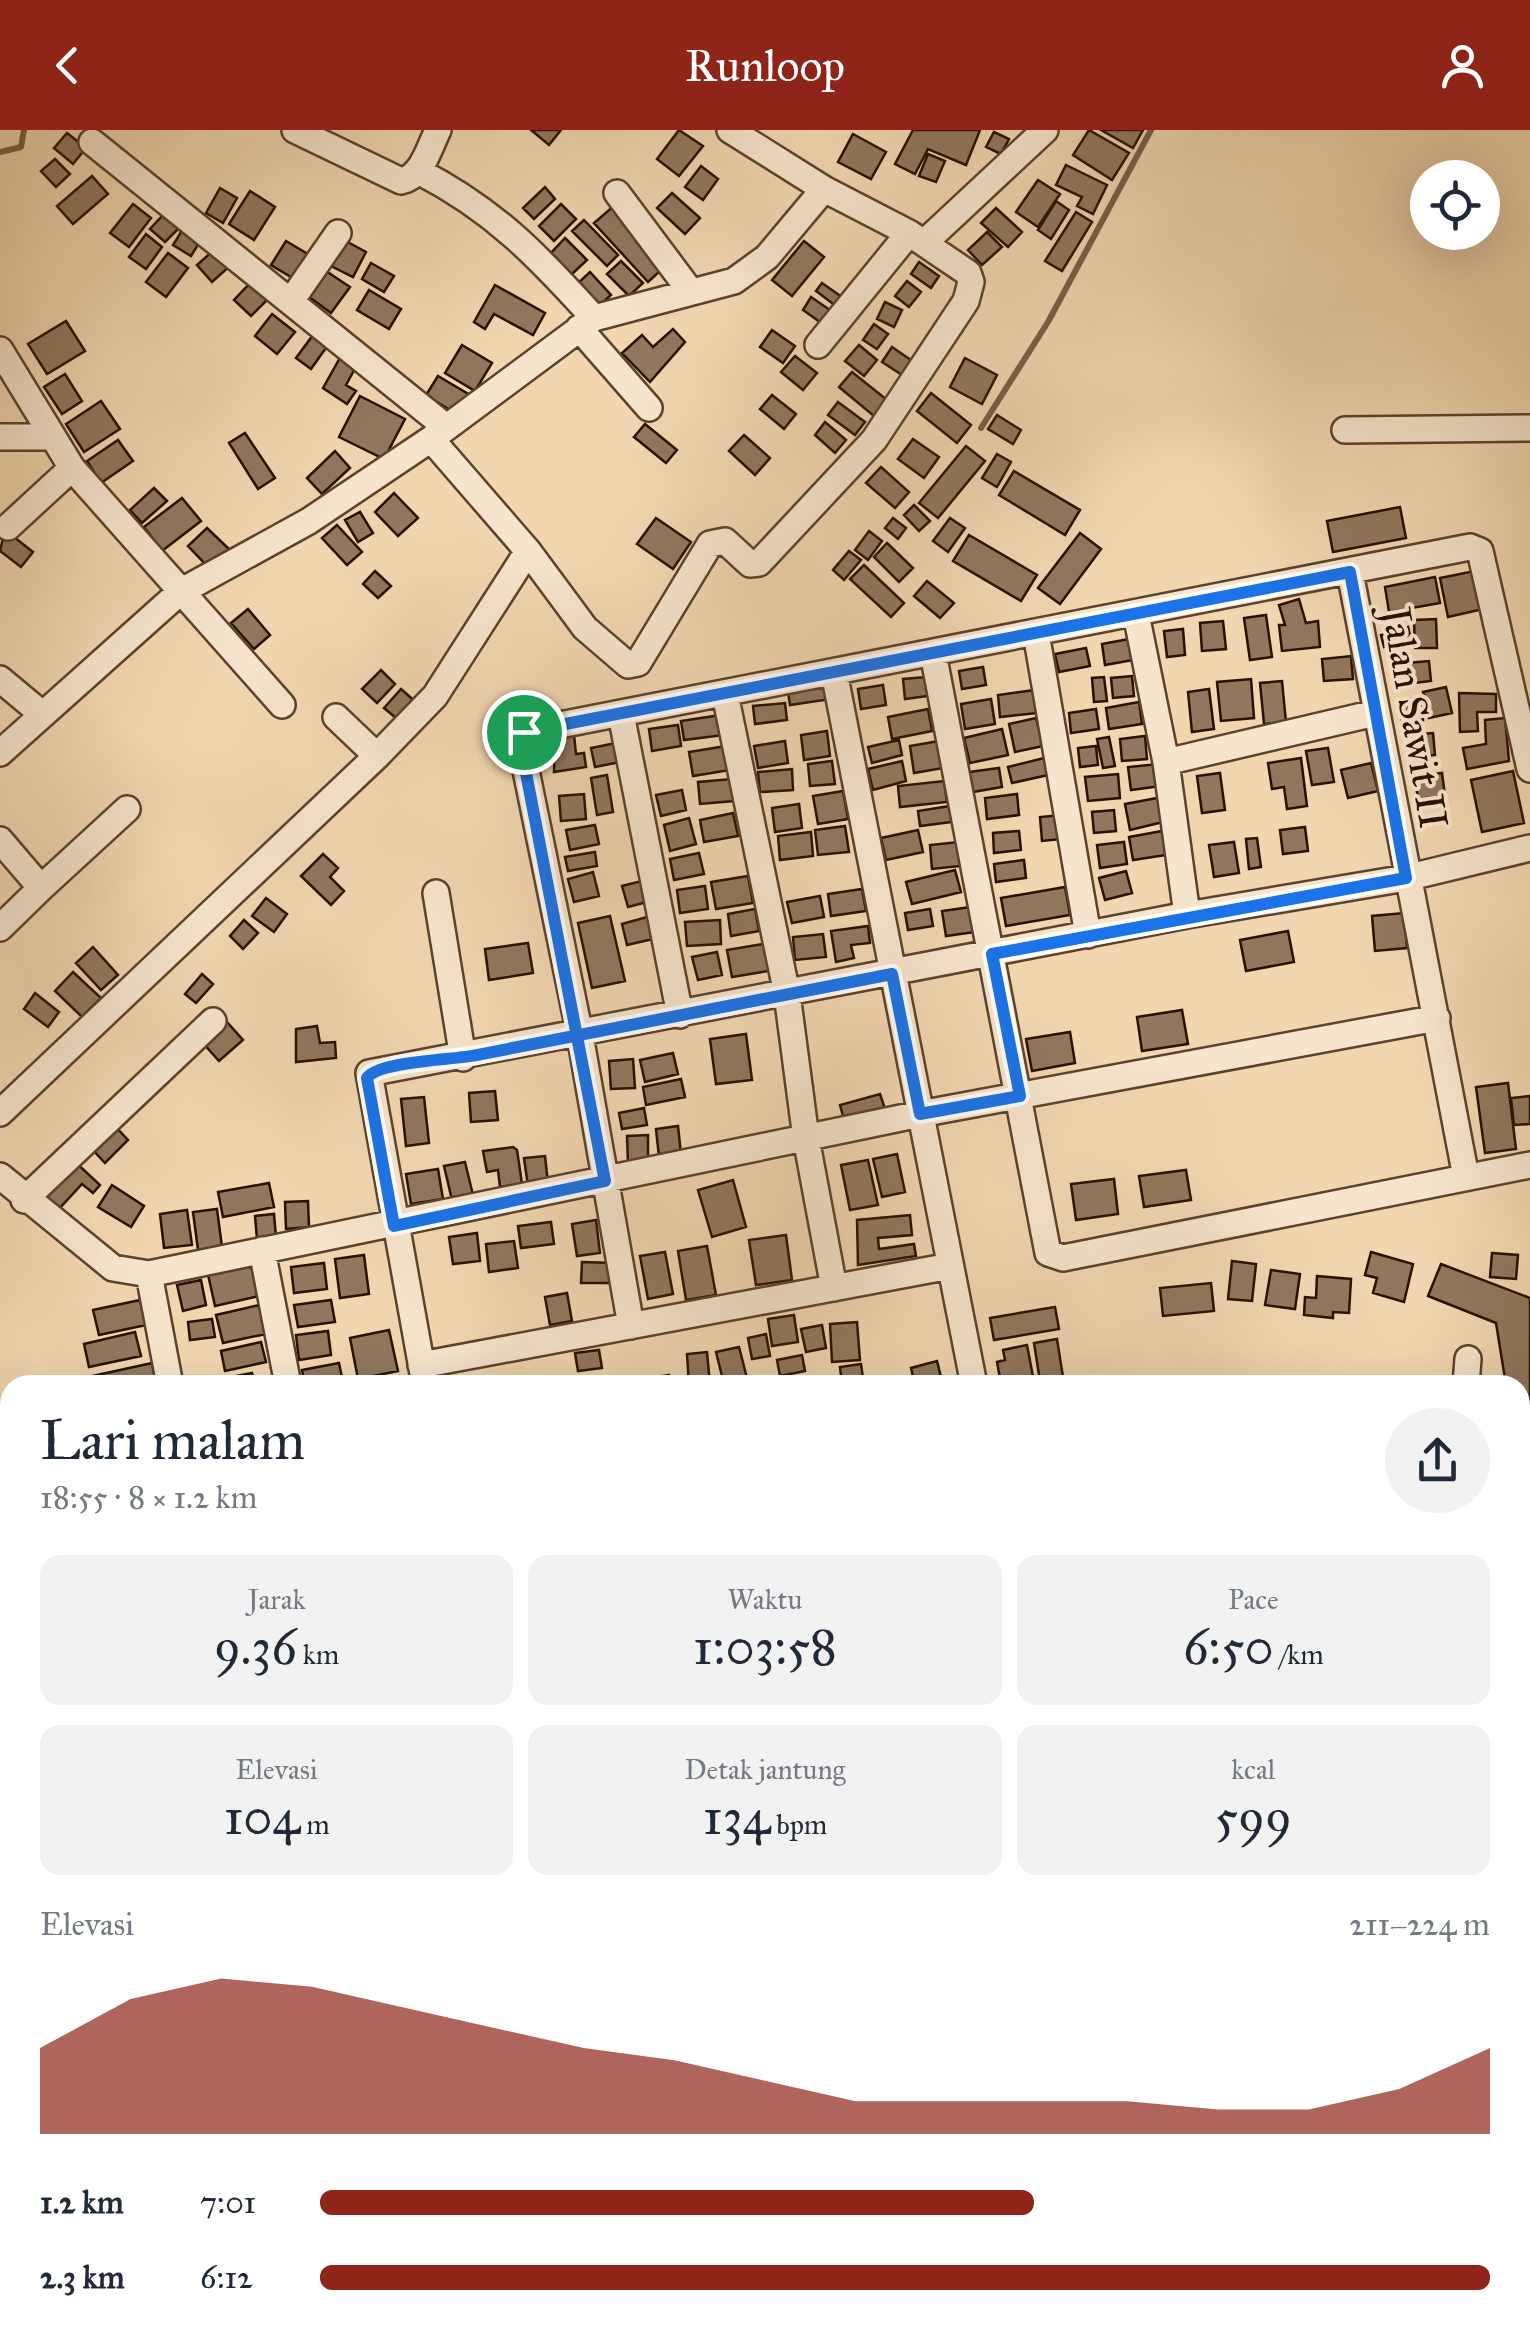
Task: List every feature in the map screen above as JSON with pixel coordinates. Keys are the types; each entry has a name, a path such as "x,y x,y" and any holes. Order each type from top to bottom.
{"street":[{"path":"296,130 401,181 418,171 438,130"},
{"path":"92,142 291,301 438,433 585,628 623,663 638,663 710,544 725,541 750,564 759,562 874,440 970,291 968,273 916,238 824,189 730,130"},
{"path":"818,345 916,238 1045,130"},
{"path":"418,171 489,212 528,244 649,408"},
{"path":"0,753 180,592 309,521 438,433 587,323 734,281 752,272 824,189"},
{"path":"618,194 691,292"},
{"path":"291,301 338,234"},
{"path":"0,350 72,468 282,705"},
{"path":"1345,430 1530,428"},
{"path":"0,438 52,437"},
{"path":"8,527 72,468"},
{"path":"631,1326 580,1035 521,736 528,730 1470,546 1480,551 1530,769"},
{"path":"0,1113 377,756 435,696 528,550"},
{"name":"Jalan Sawit II","path":"1350,572 1466,1177"},
{"path":"1136,614 1166,762 1187,915"},
{"path":"1036,633 1088,934"},
{"path":"933,653 1048,1252 1058,1258 1530,1165"},
{"path":"834,672 972,1375"},
{"path":"0,680 42,714"},
{"path":"725,694 788,994 806,1138 834,1288"},
{"path":"1166,762 1375,713"},
{"path":"622,714 680,1016"},
{"path":"336,717 377,756"},
{"path":"0,928 127,809"},
{"path":"0,840 41,888"},
{"path":"950,1266 631,1326 423,1375 367,1078 382,1068 462,1058 1187,915 1406,878 1530,848"},
{"path":"436,892 462,1058"},
{"path":"0,1176 24,1200 113,1268 150,1274 920,1114 1438,1018"},
{"path":"24,1200 213,1022"},
{"path":"262,1250 286,1375"},
{"path":"150,1274 168,1375"},
{"path":"1467,1375 1468,1359"}],"building":[{"path":"531,130 561,130 549,145"},
{"path":"679,130 703,146 679,176 657,159"},
{"path":"913,130 980,130 966,165 928,149 915,174 895,164"},
{"path":"1089,130 1129,153 1112,180 1073,155"},
{"path":"1101,130 1143,130 1133,148"},
{"path":"994,132 1009,139 1001,154 986,147"},
{"path":"67,133 86,148 73,164 54,148"},
{"path":"853,134 886,152 871,179 838,162"},
{"path":"928,154 945,161 936,182 919,176"},
{"path":"55,159 70,174 56,187 41,171"},
{"path":"1066,165 1107,185 1093,214 1077,206 1082,197 1056,185"},
{"path":"701,166 718,179 703,200 685,187"},
{"path":"92,176 108,194 73,224 57,206"},
{"path":"1038,180 1060,194 1038,227 1016,212"},
{"path":"545,187 555,199 534,219 523,208"},
{"path":"220,188 237,198 223,223 206,213"},
{"path":"250,191 275,207 254,240 229,224"},
{"path":"672,193 700,218 685,234 657,208"},
{"path":"1056,201 1069,210 1051,239 1038,230"},
{"path":"133,204 151,218 129,247 110,233"},
{"path":"561,204 576,219 554,241 539,226"},
{"path":"616,204 670,262 648,282 594,223"},
{"path":"996,208 1022,232 1008,247 981,223"},
{"path":"1076,212 1092,222 1062,271 1045,261"},
{"path":"165,213 180,227 165,242 150,229"},
{"path":"584,220 618,255 607,266 572,231"},
{"path":"183,229 201,240 191,256 173,245"},
{"path":"987,232 1002,247 982,265 968,250"},
{"path":"146,234 162,247 146,269 129,257"},
{"path":"565,238 587,260 571,275 550,254"},
{"path":"344,240 366,252 353,277 331,266"},
{"path":"286,241 311,256 296,280 271,265"},
{"path":"804,241 824,257 792,296 772,280"},
{"path":"215,249 230,266 212,282 197,265"},
{"path":"168,253 188,268 166,297 146,282"},
{"path":"621,261 643,283 629,296 607,274"},
{"path":"919,262 939,276 931,288 911,274"},
{"path":"371,263 394,276 384,292 362,279"},
{"path":"326,271 350,287 331,313 308,296"},
{"path":"590,272 611,295 598,307 576,285"},
{"path":"252,281 270,297 251,316 234,300"},
{"path":"907,281 921,292 909,307 895,296"},
{"path":"822,283 842,297 836,306 816,291"},
{"path":"495,285 545,313 533,335 494,314 485,329 474,322"},
{"path":"369,290 401,309 389,329 357,310"},
{"path":"811,297 833,312 824,325 803,310"},
{"path":"885,302 902,310 894,327 877,319"},
{"path":"272,314 295,332 277,354 255,336"},
{"path":"66,321 85,351 47,374 28,344"},
{"path":"874,324 888,334 877,349 863,340"},
{"path":"673,329 685,342 650,382 622,353 642,335 653,347"},
{"path":"772,330 795,346 783,363 760,347"},
{"path":"313,335 328,345 311,369 296,358"},
{"path":"462,345 492,363 475,391 445,373"},
{"path":"859,345 877,360 864,376 845,361"},
{"path":"892,347 911,360 902,375 882,362"},
{"path":"341,356 357,365 346,385 356,391 347,404 323,388"},
{"path":"795,356 817,373 803,390 781,372"},
{"path":"965,358 997,375 982,404 950,387"},
{"path":"852,372 887,400 874,416 839,387"},
{"path":"65,374 82,401 62,414 44,387"},
{"path":"438,376 470,395 458,415 426,395"},
{"path":"931,393 971,425 957,443 917,411"},
{"path":"772,395 796,414 784,429 760,409"},
{"path":"360,396 405,419 384,459 339,437"},
{"path":"101,401 120,429 84,452 66,424"},
{"path":"838,402 865,422 855,435 828,415"},
{"path":"997,415 1021,430 1013,444 988,429"},
{"path":"825,422 846,440 835,453 815,435"},
{"path":"645,424 677,450 666,463 634,437"},
{"path":"245,433 275,478 258,489 229,443"},
{"path":"744,435 770,458 755,475 729,451"},
{"path":"913,439 939,457 924,478 898,459"},
{"path":"118,440 133,461 101,483 87,461"},
{"path":"966,446 985,461 938,518 919,503"},
{"path":"335,451 350,468 322,494 307,478"},
{"path":"997,454 1011,462 997,487 982,478"},
{"path":"881,467 909,492 895,508 866,483"},
{"path":"1014,471 1080,510 1065,535 999,495"},
{"path":"154,488 167,501 142,523 130,510"},
{"path":"394,493 418,518 398,536 375,512"},
{"path":"182,498 201,521 162,551 144,527"},
{"path":"914,505 930,521 919,531 904,515"},
{"path":"1400,507 1406,538 1333,552 1327,521"},
{"path":"360,512 373,533 358,542 345,520"},
{"path":"656,518 691,542 673,569 637,544"},
{"path":"893,518 906,528 898,539 885,528"},
{"path":"950,518 965,528 948,552 933,541"},
{"path":"337,525 362,552 347,565 322,538"},
{"path":"207,528 230,550 210,569 188,546"},
{"path":"5,530 33,552 21,567 0,551"},
{"path":"869,531 882,541 868,560 855,550"},
{"path":"1080,533 1101,549 1060,604 1038,588"},
{"path":"969,535 1037,575 1021,601 953,561"},
{"path":"887,543 913,568 899,582 874,557"},
{"path":"849,551 861,560 844,580 833,570"},
{"path":"864,565 904,603 891,617 850,579"},
{"path":"375,571 391,586 378,598 363,584"},
{"path":"1475,571 1483,609 1448,617 1440,578"},
{"path":"1435,577 1440,603 1389,612 1385,587"},
{"path":"927,581 954,603 940,618 914,596"},
{"path":"1299,599 1306,623 1318,621 1320,647 1282,651 1279,625 1285,625 1279,605"},
{"path":"248,609 270,635 254,649 231,623"},
{"path":"1266,615 1272,657 1250,660 1244,618"},
{"path":"1436,619 1437,648 1415,648 1414,620"},
{"path":"1223,621 1226,649 1202,651 1200,623"},
{"path":"1408,627 1411,639 1384,647 1381,635"},
{"path":"1183,629 1185,655 1167,657 1164,631"},
{"path":"1129,639 1133,660 1105,665 1102,644"},
{"path":"1086,648 1090,666 1059,672 1055,654"},
{"path":"1351,656 1353,679 1324,681 1322,659"},
{"path":"1429,661 1431,681 1397,685 1395,664"},
{"path":"983,667 986,685 962,689 959,671"},
{"path":"381,670 395,684 377,703 362,689"},
{"path":"1132,676 1134,696 1113,698 1111,678"},
{"path":"926,677 928,696 905,699 903,679"},
{"path":"1104,677 1107,701 1094,702 1092,678"},
{"path":"1251,679 1254,718 1221,721 1217,682"},
{"path":"829,680 831,699 790,705 787,686"},
{"path":"1282,681 1286,722 1264,724 1260,683"},
{"path":"883,685 886,705 861,709 858,689"},
{"path":"1446,687 1452,713 1429,718 1423,692"},
{"path":"401,689 418,704 402,723 384,708"},
{"path":"1209,689 1214,729 1192,732 1188,692"},
{"path":"1035,690 1038,713 1000,717 998,695"},
{"path":"1459,693 1496,694 1496,712 1477,712 1478,731 1460,732"},
{"path":"1421,698 1423,720 1402,722 1400,700"},
{"path":"991,699 995,724 965,729 961,704"},
{"path":"1139,702 1142,724 1109,729 1106,708"},
{"path":"785,703 787,720 755,724 753,706"},
{"path":"928,709 932,731 892,739 888,717"},
{"path":"1096,709 1099,729 1071,733 1069,713"},
{"path":"721,715 724,735 684,740 681,721"},
{"path":"1036,718 1043,746 1015,752 1009,724"},
{"path":"1505,718 1509,761 1467,769 1463,748 1486,744 1485,720"},
{"path":"678,725 681,746 652,751 649,729"},
{"path":"1002,729 1008,755 970,763 964,738"},
{"path":"827,731 830,756 804,760 801,735"},
{"path":"1433,733 1435,755 1411,758 1410,735"},
{"path":"574,735 576,754 584,753 586,767 554,772 555,736"},
{"path":"1145,736 1147,759 1122,761 1120,739"},
{"path":"1109,737 1115,766 1103,768 1097,739"},
{"path":"899,740 902,755 872,763 868,747"},
{"path":"785,741 788,763 758,768 754,746"},
{"path":"939,741 943,768 914,773 910,746"},
{"path":"616,743 620,762 595,767 591,748"},
{"path":"726,746 730,770 693,776 689,752"},
{"path":"1096,746 1098,765 1080,767 1078,748"},
{"path":"1328,748 1334,782 1312,785 1306,751"},
{"path":"1044,758 1048,775 1012,783 1008,767"},
{"path":"1301,758 1307,806 1287,809 1284,787 1272,789 1268,763"},
{"path":"832,761 835,784 810,786 808,764"},
{"path":"902,761 906,781 873,790 868,769"},
{"path":"1371,763 1378,791 1348,798 1341,770"},
{"path":"1158,764 1161,786 1131,790 1128,767"},
{"path":"999,768 1002,787 973,792 969,772"},
{"path":"792,769 793,790 760,792 758,772"},
{"path":"1513,771 1524,823 1482,832 1471,780"},
{"path":"1220,773 1225,810 1202,813 1197,776"},
{"path":"1442,773 1445,796 1418,799 1415,777"},
{"path":"1118,774 1120,798 1088,801 1085,777"},
{"path":"607,775 613,812 597,815 591,778"},
{"path":"732,779 734,801 700,804 698,782"},
{"path":"944,781 947,802 900,807 898,786"},
{"path":"682,790 686,810 661,816 656,795"},
{"path":"843,791 848,819 818,824 813,796"},
{"path":"584,794 586,819 561,821 559,796"},
{"path":"1017,794 1019,815 987,819 985,798"},
{"path":"1157,798 1163,822 1130,830 1125,804"},
{"path":"799,804 802,828 775,832 772,808"},
{"path":"950,806 952,822 920,826 918,811"},
{"path":"1114,810 1116,831 1094,833 1092,812"},
{"path":"733,813 738,836 704,842 700,820"},
{"path":"1060,815 1062,839 1042,841 1040,817"},
{"path":"689,818 696,844 670,851 664,825"},
{"path":"595,825 599,844 570,850 566,830"},
{"path":"845,826 849,852 818,855 815,830"},
{"path":"1305,827 1308,851 1283,854 1280,830"},
{"path":"918,830 923,852 886,860 881,838"},
{"path":"1019,831 1021,850 994,853 993,833"},
{"path":"1162,831 1166,855 1133,860 1129,837"},
{"path":"811,832 813,856 780,860 778,836"},
{"path":"1257,838 1261,867 1249,869 1246,839"},
{"path":"958,842 961,866 932,869 930,845"},
{"path":"1124,842 1127,864 1100,868 1097,845"},
{"path":"1234,842 1239,873 1214,877 1209,845"},
{"path":"595,852 597,866 568,871 565,857"},
{"path":"699,853 704,874 674,880 670,859"},
{"path":"323,854 338,868 330,877 344,891 331,905 301,876"},
{"path":"1024,860 1026,878 996,882 994,864"},
{"path":"955,870 961,892 912,904 906,882"},
{"path":"1126,871 1132,893 1105,900 1099,878"},
{"path":"593,872 599,896 574,902 568,879"},
{"path":"748,876 753,903 716,909 711,882"},
{"path":"642,881 647,902 628,907 622,886"},
{"path":"705,886 708,909 680,913 677,890"},
{"path":"1065,887 1070,915 1006,926 1001,898"},
{"path":"862,889 866,911 831,916 828,894"},
{"path":"820,896 824,917 792,923 787,902"},
{"path":"266,898 287,914 274,932 252,916"},
{"path":"971,907 975,932 946,936 942,911"},
{"path":"755,909 759,931 731,936 728,914"},
{"path":"930,909 933,926 908,930 905,913"},
{"path":"1404,913 1407,948 1375,951 1372,916"},
{"path":"610,916 625,981 592,988 578,923"},
{"path":"647,917 653,939 627,945 622,924"},
{"path":"244,920 258,933 243,949 230,936"},
{"path":"720,920 721,944 687,946 685,922"},
{"path":"868,926 870,943 851,945 854,958 836,962 831,931"},
{"path":"1288,931 1294,962 1246,971 1240,940"},
{"path":"823,934 826,957 795,960 793,937"},
{"path":"528,943 533,973 489,980 485,949"},
{"path":"769,943 774,970 732,977 727,950"},
{"path":"93,947 118,975 101,990 76,963"},
{"path":"717,952 722,975 698,980 692,957"},
{"path":"73,972 101,998 82,1017 55,991"},
{"path":"202,974 213,984 196,1003 185,994"},
{"path":"35,993 59,1012 48,1027 24,1009"},
{"path":"1182,1010 1188,1044 1142,1051 1137,1017"},
{"path":"227,1022 243,1040 219,1061 203,1043"},
{"path":"317,1026 320,1043 335,1042 336,1058 296,1062 296,1029"},
{"path":"1070,1032 1075,1063 1032,1071 1026,1039"},
{"path":"746,1034 752,1080 716,1084 710,1039"},
{"path":"673,1053 678,1074 645,1082 640,1060"},
{"path":"633,1059 635,1088 611,1089 609,1061"},
{"path":"681,1079 685,1097 646,1105 643,1087"},
{"path":"1508,1083 1516,1149 1485,1153 1476,1087"},
{"path":"495,1091 498,1120 471,1122 469,1093"},
{"path":"880,1094 886,1112 845,1123 840,1105"},
{"path":"1530,1096 1530,1124 1514,1125 1511,1098"},
{"path":"424,1097 429,1143 406,1146 401,1099"},
{"path":"644,1108 647,1125 622,1129 619,1113"},
{"path":"113,1124 128,1140 105,1163 90,1147"},
{"path":"678,1126 681,1154 659,1157 656,1129"},
{"path":"648,1135 648,1164 628,1164 627,1136"},
{"path":"513,1147 517,1150 522,1184 500,1187 498,1170 487,1172 483,1151"},
{"path":"897,1154 905,1192 882,1197 873,1159"},
{"path":"545,1156 548,1183 528,1186 524,1158"},
{"path":"72,1159 100,1185 93,1193 82,1184 58,1210 41,1194"},
{"path":"868,1160 878,1205 850,1210 841,1165"},
{"path":"465,1162 473,1195 452,1200 444,1166"},
{"path":"438,1169 443,1199 411,1204 406,1174"},
{"path":"1186,1170 1191,1200 1144,1207 1139,1176"},
{"path":"1114,1179 1118,1214 1076,1220 1071,1184"},
{"path":"733,1180 746,1227 712,1237 698,1190"},
{"path":"269,1183 274,1207 223,1217 218,1192"},
{"path":"112,1185 144,1206 131,1227 98,1207"},
{"path":"308,1201 309,1227 286,1229 285,1202"},
{"path":"217,1209 222,1247 198,1250 193,1212"},
{"path":"187,1210 192,1245 164,1248 160,1214"},
{"path":"274,1214 276,1237 257,1239 255,1216"},
{"path":"910,1215 912,1235 878,1238 879,1249 914,1244 916,1256 858,1265 857,1220"},
{"path":"596,1220 600,1253 577,1256 572,1224"},
{"path":"551,1222 554,1244 521,1248 518,1226"},
{"path":"477,1233 480,1261 453,1264 449,1237"},
{"path":"786,1235 792,1280 756,1285 749,1240"},
{"path":"514,1241 518,1268 489,1272 486,1244"},
{"path":"707,1246 716,1295 686,1300 678,1251"},
{"path":"665,1252 673,1294 648,1299 640,1256"},
{"path":"1371,1252 1413,1264 1404,1302 1373,1293 1377,1278 1365,1275"},
{"path":"1492,1253 1518,1255 1516,1279 1490,1277"},
{"path":"364,1255 369,1294 340,1298 335,1259"},
{"path":"251,1261 259,1296 215,1306 207,1270"},
{"path":"1232,1261 1256,1264 1252,1301 1228,1299"},
{"path":"582,1262 613,1263 612,1283 581,1283"},
{"path":"324,1263 327,1289 294,1293 291,1267"},
{"path":"1441,1264 1530,1298 1530,1375 1504,1375 1496,1323 1428,1296"},
{"path":"1271,1270 1300,1274 1295,1309 1265,1305"},
{"path":"1317,1276 1351,1279 1349,1313 1333,1312 1333,1318 1304,1315 1305,1297 1316,1298"},
{"path":"201,1280 206,1305 183,1311 177,1285"},
{"path":"1211,1283 1214,1311 1163,1316 1160,1288"},
{"path":"567,1293 572,1321 550,1325 545,1297"},
{"path":"140,1300 146,1325 99,1335 93,1310"},
{"path":"331,1300 335,1322 298,1327 294,1305"},
{"path":"259,1305 266,1334 223,1343 216,1315"},
{"path":"1055,1307 1059,1329 994,1340 990,1318"},
{"path":"794,1315 798,1342 772,1346 768,1319"},
{"path":"212,1319 215,1337 190,1340 188,1322"},
{"path":"857,1322 860,1360 832,1362 830,1324"},
{"path":"822,1325 826,1348 806,1352 801,1329"},
{"path":"389,1330 398,1371 357,1375 350,1338"},
{"path":"328,1331 331,1355 299,1360 296,1335"},
{"path":"135,1332 141,1356 89,1367 84,1344"},
{"path":"766,1334 770,1356 752,1359 748,1338"},
{"path":"1057,1339 1063,1375 1039,1375 1034,1343"},
{"path":"261,1342 266,1362 225,1371 221,1351"},
{"path":"1027,1345 1033,1375 999,1375 997,1362 1005,1360 1003,1350"},
{"path":"739,1347 746,1375 722,1375 716,1352"},
{"path":"599,1350 602,1368 578,1371 575,1353"},
{"path":"707,1352 709,1375 688,1375 687,1354"},
{"path":"802,1355 805,1371 780,1375 777,1360"},
{"path":"937,1361 940,1375 913,1375 911,1368"},
{"path":"152,1363 155,1375 97,1375"},
{"path":"339,1363 342,1375 303,1375 302,1370"},
{"path":"861,1364 863,1375 841,1375 840,1367"}],"waterway":[{"path":"0,152 21,147 24,130"},
{"path":"981,428 1048,322 1151,130"}],"route":[{"path":"524,732 520,742 580,1035 605,1181 394,1226 367,1078 369,1073 382,1068 462,1058 580,1035 892,974 920,1114 1020,1096 992,954 1187,915 1406,878 1350,572 524,732"}]}
